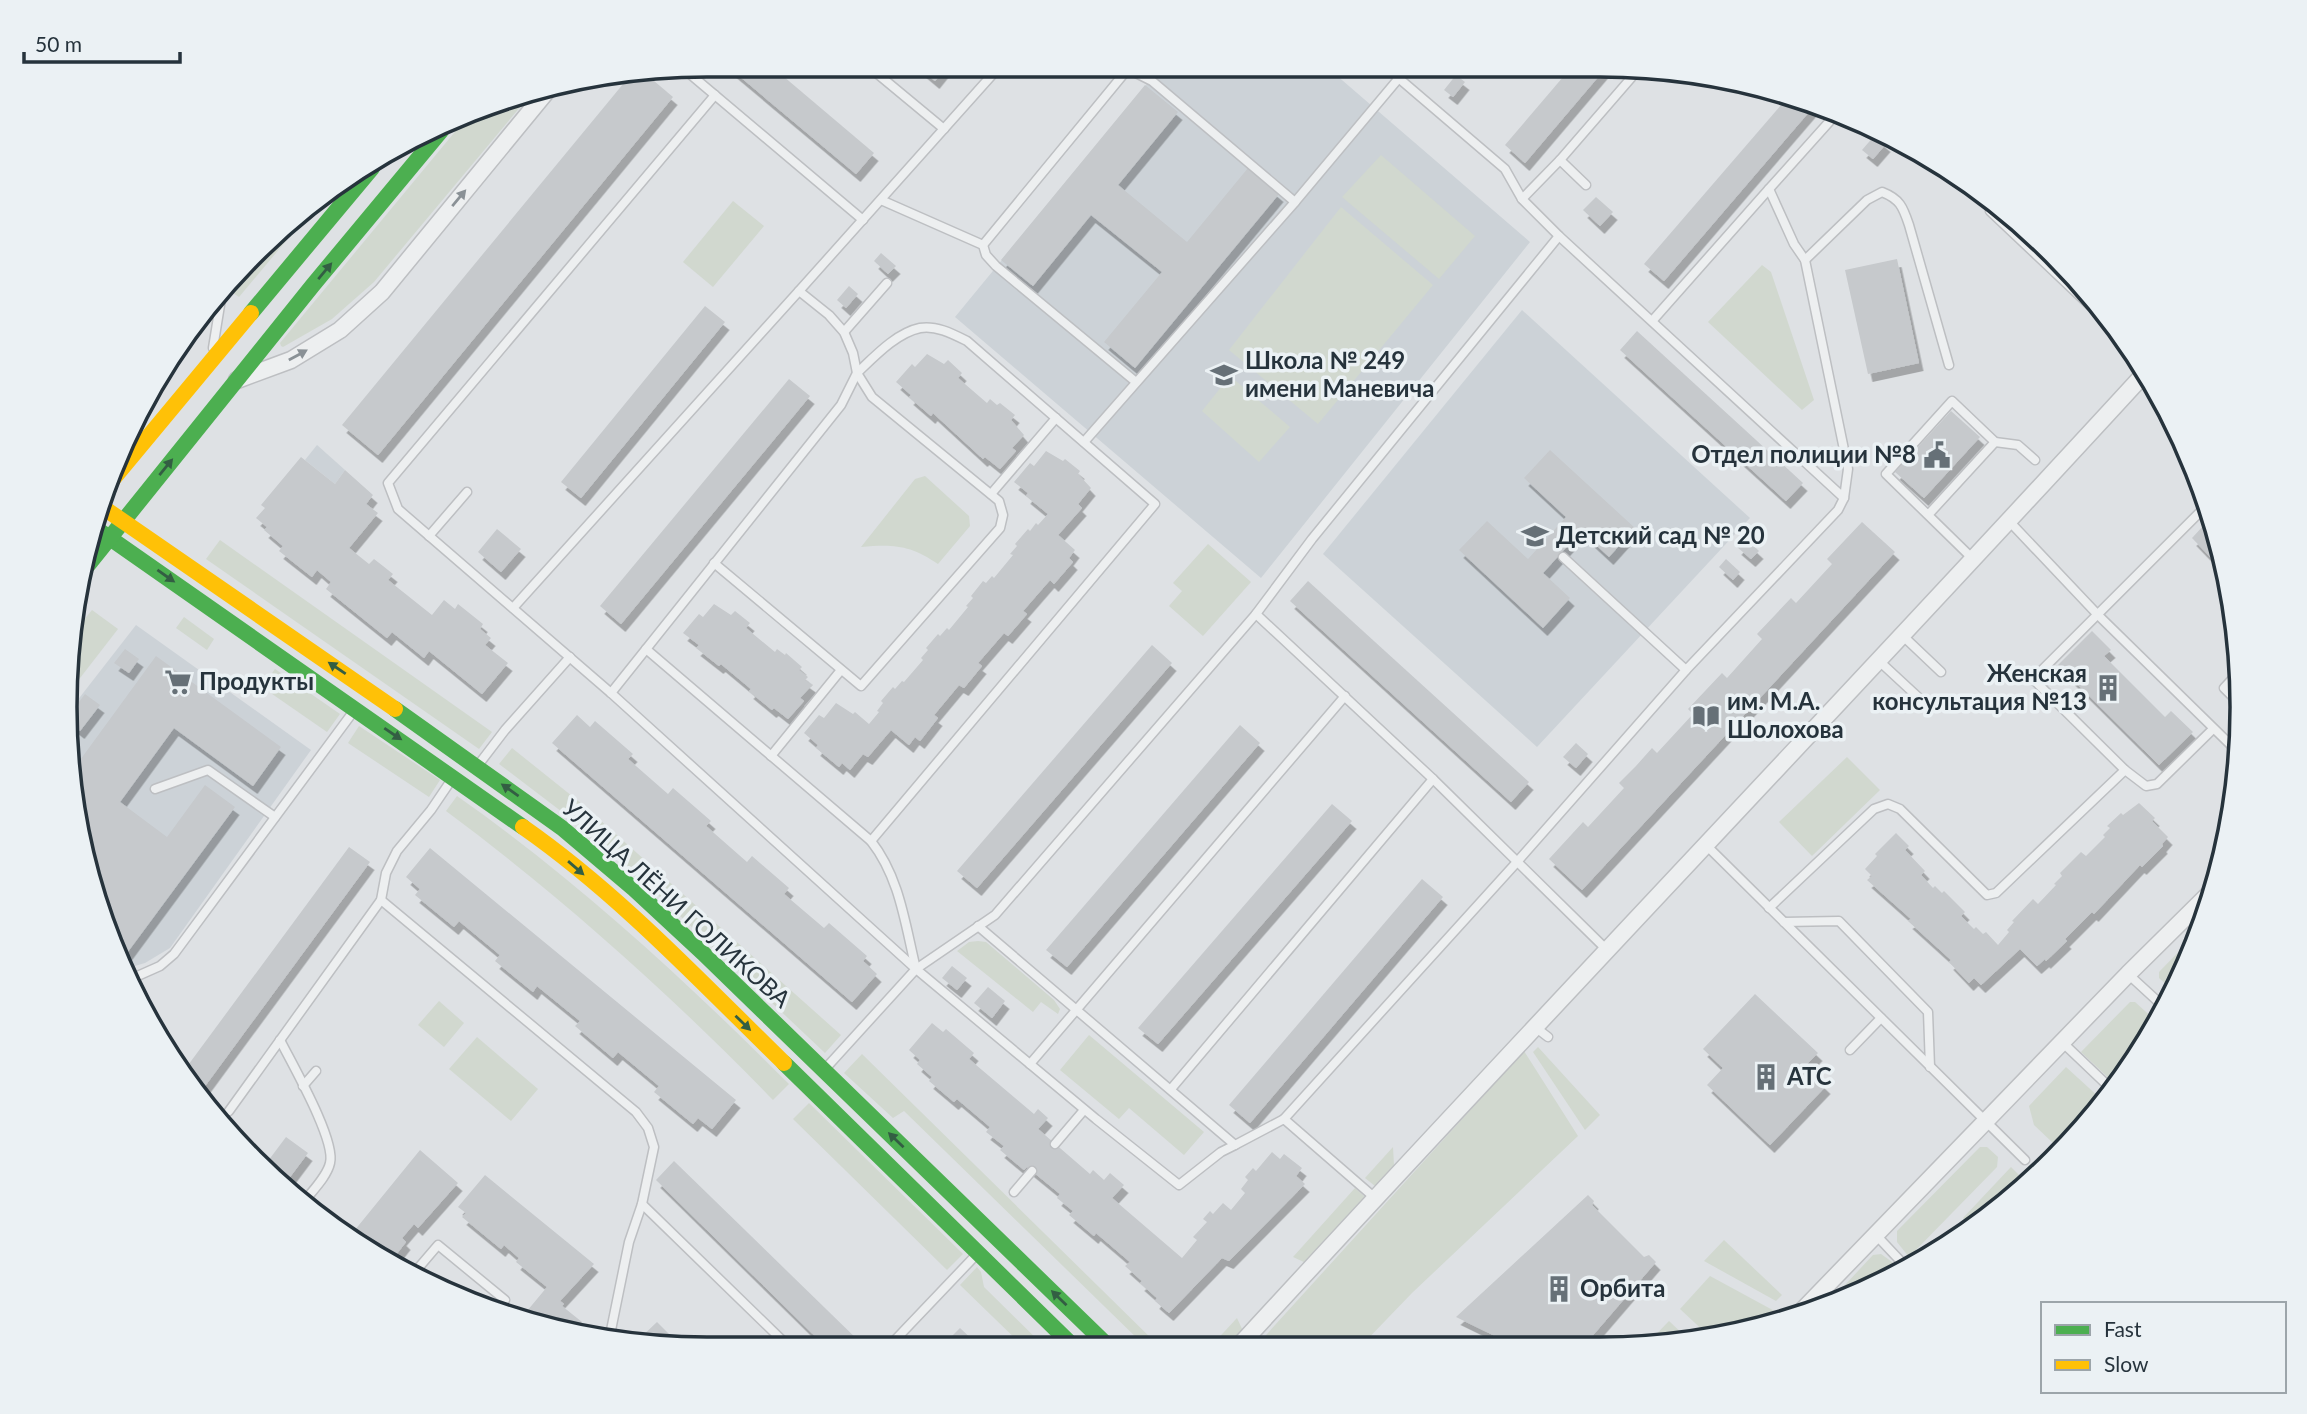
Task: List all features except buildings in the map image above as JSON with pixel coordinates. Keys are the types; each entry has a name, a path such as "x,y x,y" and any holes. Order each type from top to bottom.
{"street":[{"path":"235,381 291,360 341,330 382,292 540,99"},
{"path":"95,555 434,139"},
{"path":"126,463 362,180"},
{"path":"1247,1337 1375,1198 1541,1032 1607,950 2139,380"},
{"name":"УЛИЦА ЛЁНИ ГОЛИКОВА","path":"108,510 369,690 562,828 634,890 824,1070 1099,1337"},
{"name":"УЛИЦА ЛЁНИ ГОЛИКОВА","path":"101,532 460,780 548,844 620,906 1064,1337"},
{"path":"1815,1299 1985,1121 2199,904"}],"lane":[{"path":"694,77 863,220"},
{"path":"881,77 944,129"},
{"path":"513,608 990,77"},
{"path":"983,245 1119,77"},
{"path":"1144,77 1295,202"},
{"path":"1084,442 1295,202 1399,78 1505,169 1522,199 1559,236 1844,498"},
{"path":"1522,199 1560,160 1631,78"},
{"path":"715,95 388,483 398,509 611,693 916,970 1179,1185 1221,1152 1284,1119 1517,862 1686,670 1838,510 1844,498 1848,469 1805,260 1794,244 1769,189"},
{"path":"1653,320 1830,120"},
{"path":"1560,160 1586,184"},
{"path":"1805,260 1867,200 1882,192 1894,197 1903,208 1909,225 1950,365"},
{"path":"881,200 983,245"},
{"path":"2000,220 2056,274"},
{"path":"808,1087 916,970 995,915 1256,614 1312,539 1559,236"},
{"path":"983,245 986,256 996,266 1136,382"},
{"path":"844,332 887,284"},
{"path":"714,563 861,686 1000,528 1003,515 999,501 872,397 856,373 853,353 844,332 829,315 799,291"},
{"path":"211,360 220,308"},
{"path":"611,693 841,405 856,373 897,338 920,328 945,330 967,341 1154,504 871,841"},
{"path":"1973,559 1886,474 1952,401 1995,442 2018,445 2035,460"},
{"path":"991,494 1056,418"},
{"path":"1927,515 1995,442"},
{"path":"429,536 467,492"},
{"path":"2200,513 2033,678 2125,770 2146,786 2157,784 2213,729"},
{"path":"2009,521 2098,615 2229,744"},
{"path":"1563,557 1686,670"},
{"path":"1256,614 1433,779 1607,950"},
{"path":"1902,635 1941,672"},
{"path":"646,649 871,841 885,860 896,886 916,970"},
{"path":"229,1111 381,900 386,873 397,850 472,763 570,657"},
{"path":"1878,660 1918,697"},
{"path":"771,756 841,670"},
{"path":"138,976 160,966 174,954 369,690"},
{"path":"1030,1064 1345,696"},
{"path":"460,780 472,763"},
{"path":"155,789 208,770 275,817"},
{"path":"1769,908 1874,808 1888,804 1900,809 1978,888 1987,895 1996,892 2125,770"},
{"path":"1171,1089 1433,779"},
{"path":"1706,845 2025,1160"},
{"path":"381,900 636,1112 648,1128 653,1147 642,1204 629,1242 611,1330"},
{"path":"1784,922 1839,921 1928,1012 1930,1067"},
{"path":"978,926 1235,1145"},
{"path":"2128,974 2157,1001"},
{"path":"1850,1050 1881,1018"},
{"path":"280,1040 332,1151 330,1166 309,1195"},
{"path":"2062,1042 2104,1082"},
{"path":"303,1086 316,1071"},
{"path":"1055,1144 1084,1110"},
{"path":"1284,1119 1375,1198"},
{"path":"1014,1192 1032,1171"},
{"path":"642,1204 778,1337"},
{"path":"1876,1235 1900,1261"},
{"path":"903,1337 996,1236"},
{"path":"419,1267 438,1245 505,1300"}],"shaded area":[{"name":"Школа № 249 имени Маневича","path":"1153,77 1338,77 1530,242 1261,578 955,317"},
{"path":"522,105 374,282 332,319 283,347 280,343 457,129"},
{"path":"1381,155 1475,236 1439,279 1342,197"},
{"path":"733,201 764,226 713,287 683,262"},
{"path":"1341,207 1433,285 1318,424 1229,350"},
{"path":"294,231 239,297 233,293 262,262"},
{"path":"1762,265 1771,272 1814,400 1802,410 1708,322"},
{"name":"Детский сад № 20","path":"1522,310 1750,518 1537,747 1323,554"},
{"path":"1230,376 1290,427 1259,462 1202,411"},
{"path":"317,445 345,470 335,484 305,460"},
{"path":"925,476 969,516 970,526 938,564 901,547 861,547 915,479"},
{"path":"220,540 492,732 479,749 206,559"},
{"path":"1208,544 1251,582 1203,636 1169,606 1182,591 1173,583"},
{"path":"92,610 118,629 78,681 78,666 83,621"},
{"path":"184,617 214,639 207,650 176,628"},
{"path":"136,625 311,750 170,948 145,963 133,966 110,910 89,830 78,748 77,701"},
{"path":"275,669 340,714 327,732 262,687"},
{"path":"359,726 440,780 429,797 348,743"},
{"path":"512,748 582,804 841,1035 825,1053 642,880 570,818 499,764"},
{"path":"1847,757 1880,790 1812,856 1779,822"},
{"path":"457,796 545,862 629,932 789,1084 773,1100 696,1023 616,949 532,878 446,811"},
{"path":"969,942 986,942 1054,1000 1060,1009 1058,1014 1041,1002 1033,1012 957,951"},
{"path":"2182,949 2166,984 2159,978 2159,972"},
{"path":"439,1001 464,1023 444,1047 418,1025"},
{"path":"2130,1002 2135,1002 2150,1015 2109,1078 2081,1052"},
{"path":"1089,1035 1204,1132 1184,1155 1129,1108 1119,1119 1060,1070"},
{"path":"477,1037 538,1089 511,1121 449,1069"},
{"path":"1538,1047 1600,1115 1585,1130 1533,1052"},
{"path":"1524,1051 1578,1136 1412,1293 1370,1337 1264,1337"},
{"path":"862,1054 1150,1337 1136,1337 904,1111 893,1118 844,1073"},
{"path":"2066,1067 2097,1095 2053,1143 2034,1125 2029,1106"},
{"path":"809,1103 963,1254 947,1270 793,1119"},
{"path":"1393,1147 1394,1165 1375,1186 1365,1178"},
{"path":"1980,1147 1987,1147 1998,1157 1997,1167 1909,1256 1897,1242 1897,1231"},
{"path":"2011,1167 2019,1175 1984,1207 1965,1220 1963,1218"},
{"path":"1355,1188 1365,1197 1306,1263 1293,1257"},
{"path":"1724,1240 1782,1295 1776,1301 1704,1261"},
{"path":"1881,1254 1895,1264 1841,1289 1873,1255"},
{"path":"977,1267 981,1272 984,1287 1035,1337 1014,1337 960,1285"},
{"path":"1710,1276 1776,1312 1701,1329 1680,1309"},
{"path":"1237,1318 1243,1331 1237,1337 1219,1337"},
{"path":"1669,1321 1681,1332 1656,1335"}],"traffic: fast":[{"path":"95,556 434,139"},
{"path":"251,313 362,180"},
{"path":"102,532 523,827"},
{"path":"395,709 562,828 634,889 1099,1337"},
{"path":"784,1063 1064,1337"}],"traffic: slow":[{"path":"126,463 251,313"},
{"path":"108,511 395,709"},
{"path":"523,827 626,910 784,1063"}],"place":[{"name":"Школа № 249 имени Маневича","path":"1224,375"},
{"name":"Отдел полиции №8","path":"1937,455"},
{"name":"Детский сад № 20","path":"1535,536"},
{"name":"Продукты","path":"178,682"},
{"name":"Женская консультация №13","path":"2108,688"},
{"name":"им. М.А. Шолохова","path":"1706,716"},
{"name":"АТС","path":"1766,1077"},
{"name":"Орбита","path":"1559,1289"}]}
